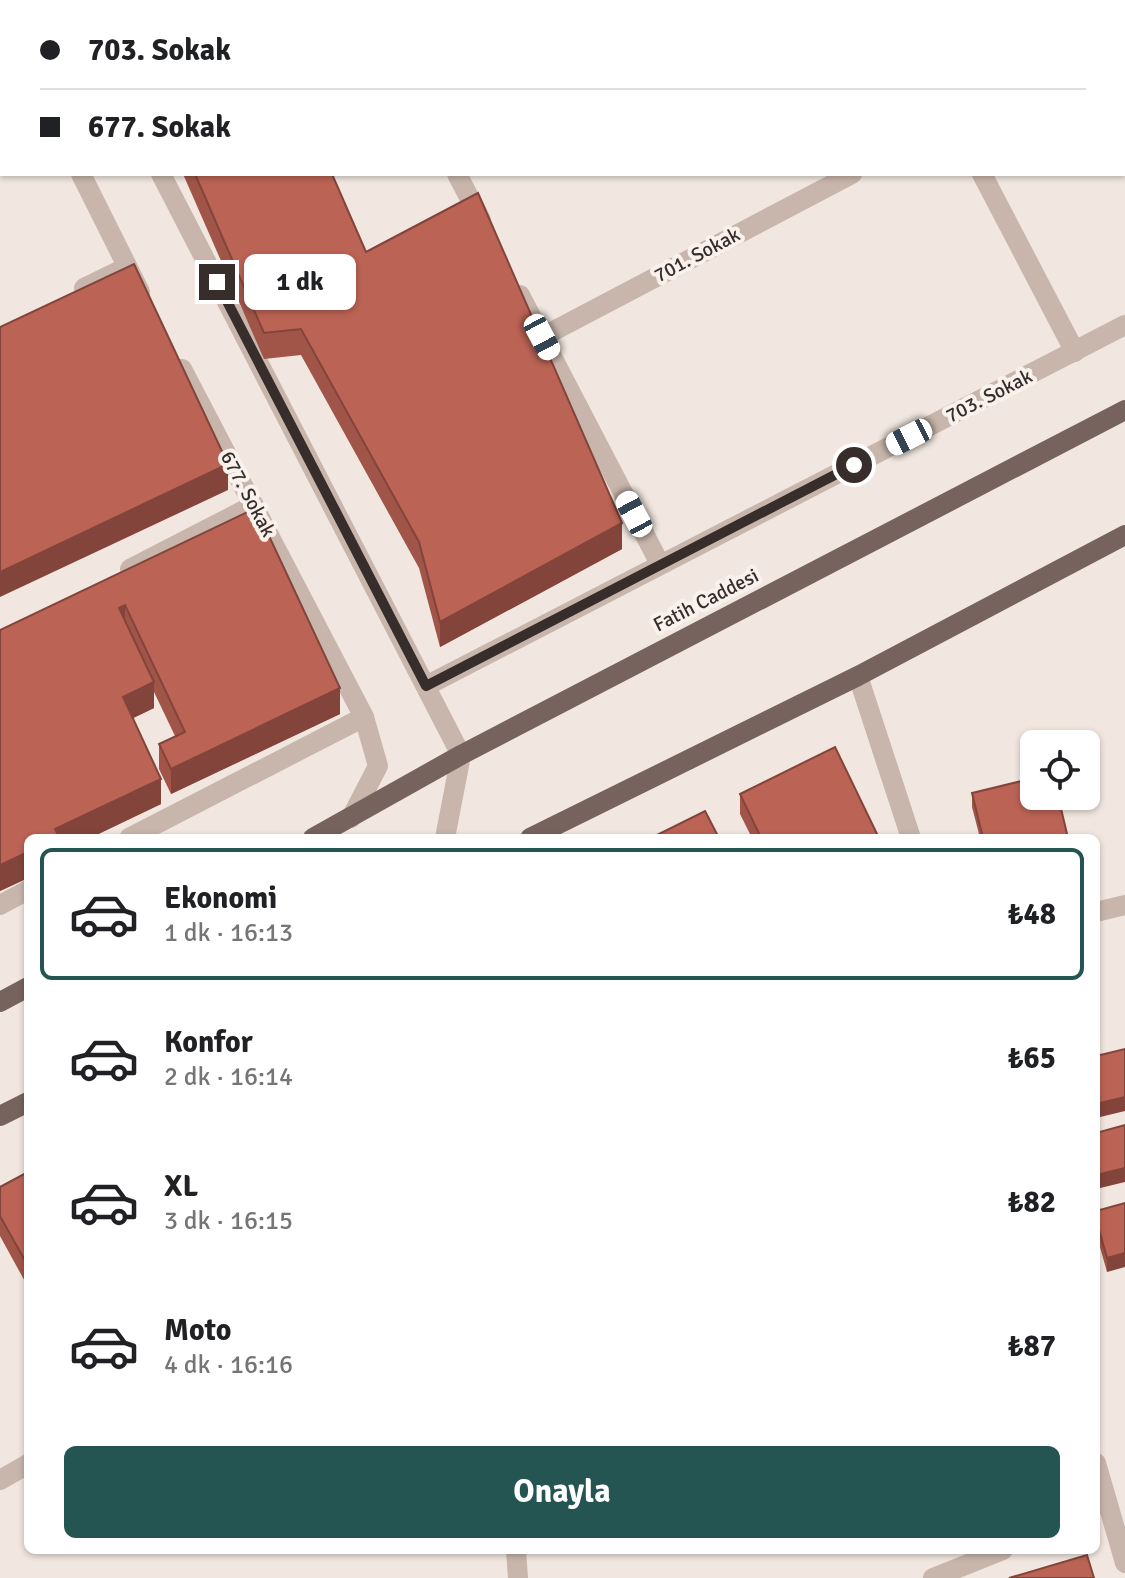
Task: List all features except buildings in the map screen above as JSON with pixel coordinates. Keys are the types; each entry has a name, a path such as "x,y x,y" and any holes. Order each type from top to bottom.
{"main road":[{"name":"Fatih Caddesi","path":"321,834 461,755 1125,410"},
{"path":"538,834 858,676 1125,535"},
{"path":"0,1002 24,989"},
{"path":"0,1116 24,1104"}],"street":[{"path":"82,176 150,309"},
{"path":"162,176 461,755 446,834"},
{"path":"458,176 493,242"},
{"name":"701. Sokak","path":"542,337 848,176"},
{"path":"983,176 1075,352"},
{"path":"71,295 127,267"},
{"path":"514,282 660,564"},
{"name":"703. Sokak","path":"426,686 1125,325"},
{"name":"677. Sokak","path":"172,351 364,717 378,766 351,818"},
{"path":"113,578 254,505"},
{"path":"858,676 910,834"},
{"path":"137,834 364,717"},
{"path":"0,905 24,892"},
{"path":"1100,911 1125,905"},
{"path":"0,1480 24,1466"},
{"path":"1102,1510 1125,1563"},
{"path":"516,1554 518,1578"},
{"path":"933,1578 993,1554"}],"route":[{"path":"217,282 426,686 854,465"}]}
